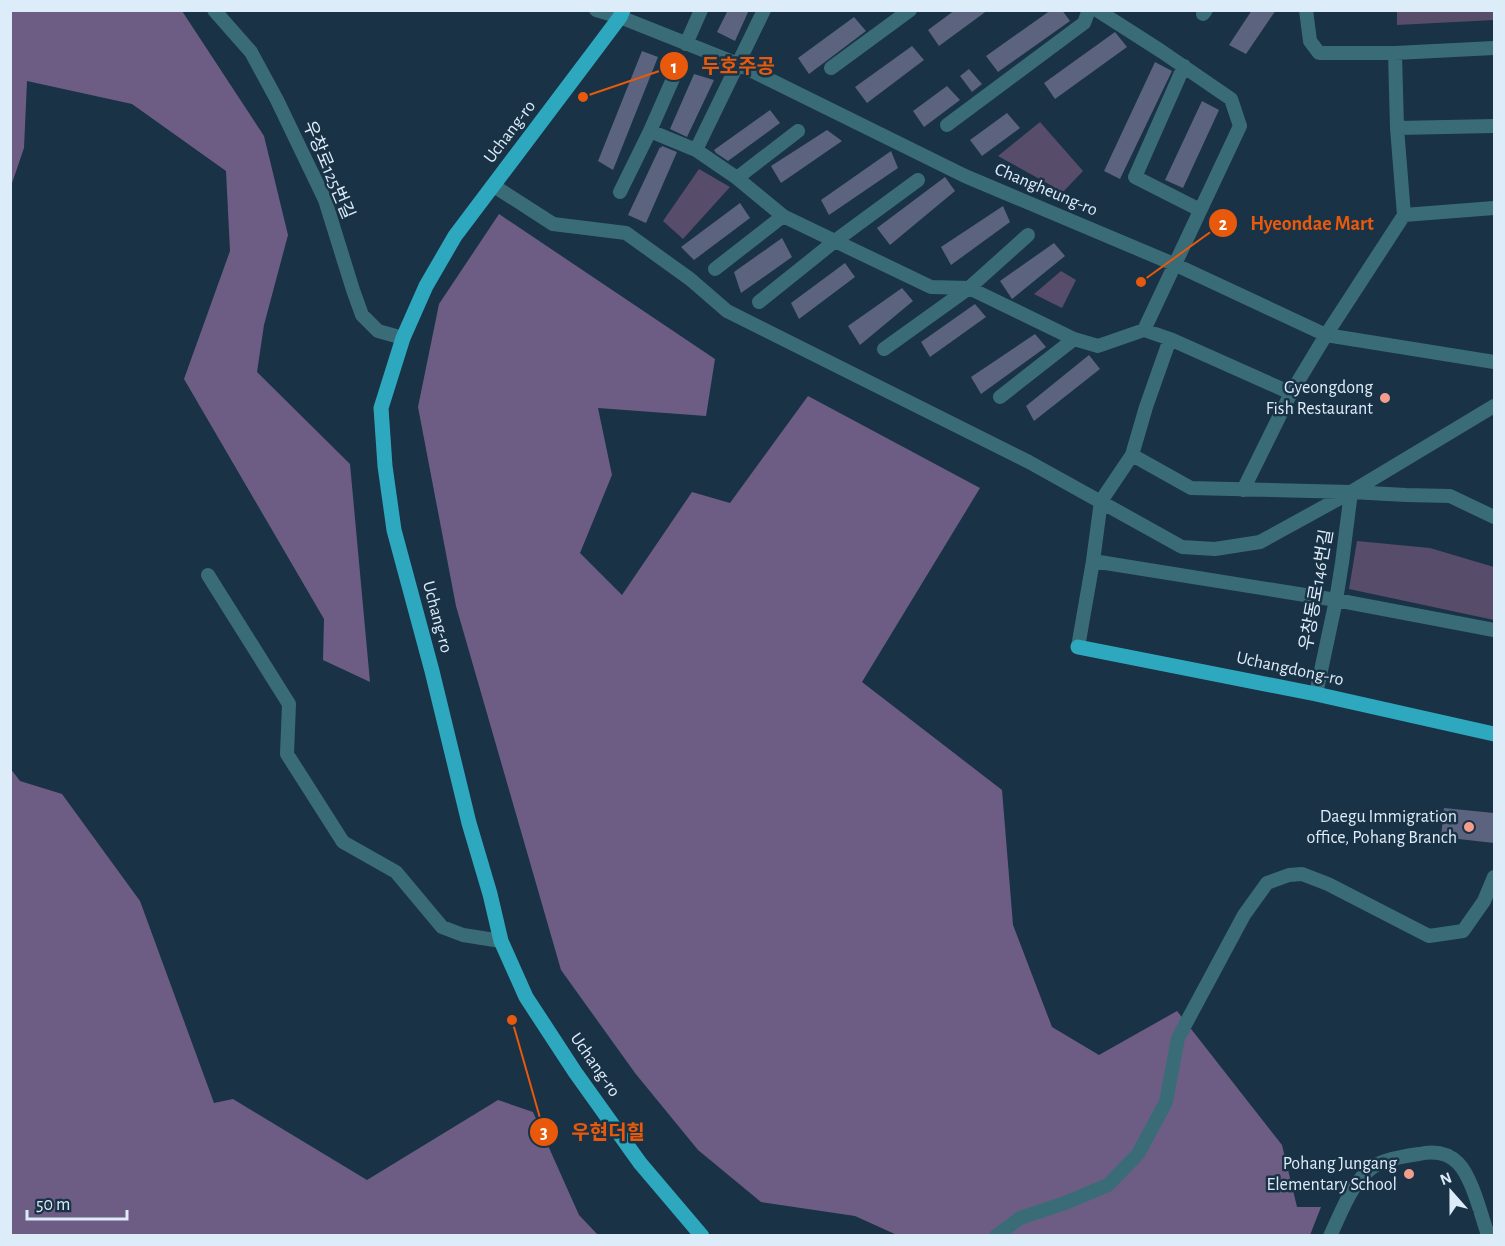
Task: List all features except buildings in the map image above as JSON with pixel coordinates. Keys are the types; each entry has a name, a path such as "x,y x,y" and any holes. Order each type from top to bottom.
{"main road":[{"name":"Uchang-ro","path":"622,14 455,236 426,285 403,338 381,408 385,466 394,530 501,941 526,997 575,1072 640,1162 702,1236"},
{"name":"Uchangdong-ro","path":"1078,647 1316,694 1494,734"}],"street":[{"name":"우창로125번길","path":"214,10 251,52 277,100 325,200 352,290 362,315 378,331 403,338"},
{"name":"Changheung-ro","path":"596,10 622,14 686,44 738,64 965,176 1176,265 1326,335 1494,362"},
{"path":"686,44 701,10"},
{"path":"696,150 764,10"},
{"path":"831,68 910,10"},
{"path":"947,125 1084,23 1089,10"},
{"path":"1097,10 1232,99 1240,126 1144,330"},
{"path":"1306,10 1310,41 1319,53 1395,53 1494,48"},
{"path":"1243,490 1291,393 1404,215 1397,128 1395,53"},
{"path":"620,192 679,65"},
{"path":"1184,66 1135,177 1200,210"},
{"path":"1397,128 1494,126"},
{"path":"650,131 696,150 737,178 783,216 931,286 969,288 1074,339 1098,346 1144,330 1170,339 1291,393"},
{"path":"737,178 798,131"},
{"path":"759,302 835,241 918,180"},
{"path":"494,186 553,224 626,232 690,279 727,311 1029,462 1182,547 1215,549 1260,542 1351,492 1494,406"},
{"path":"1404,215 1494,208"},
{"path":"715,269 783,216"},
{"path":"884,349 969,288 1028,235"},
{"path":"1000,397 1074,339"},
{"path":"1078,647 1101,501 1132,455 1170,339"},
{"path":"1132,455 1191,488 1450,496 1494,517"},
{"name":"우창동로146번길","path":"1316,694 1336,600 1351,492"},
{"path":"1093,561 1336,600 1494,630"},
{"path":"208,575 289,704 287,754 343,842 396,872 442,927 463,935 501,941"},
{"path":"996,1236 1020,1218 1108,1185 1138,1154 1166,1102 1178,1038 1244,915 1267,883 1289,875 1302,874 1328,884 1428,936 1463,931 1484,901 1494,877"},
{"path":"1330,1236 1354,1187 1365,1172 1380,1163 1425,1153 1441,1153 1450,1156 1459,1164 1467,1177 1488,1235 1494,1233"}],"shaded area":[{"path":"11,10 182,11 264,136 288,235 264,325 257,372 350,464 370,682 323,660 324,619 184,379 230,251 226,171 132,104 27,81 24,148 11,186"},
{"path":"1397,11 1494,11 1494,20 1397,25"},
{"path":"1040,122 1083,171 1063,192 998,156"},
{"path":"699,169 730,187 683,239 663,221"},
{"path":"499,214 715,359 706,416 598,408 612,475 580,553 622,595 692,492 730,503 808,396 980,488 862,682 1002,790 1013,925 1052,1027 1099,1055 1177,1011 1282,1145 1297,1207 1321,1207 1310,1235 897,1235 855,1216 761,1202 698,1150 635,1073 561,970 456,606 418,407 439,304"},
{"path":"1061,271 1076,280 1062,308 1034,294"},
{"path":"1357,541 1430,548 1494,567 1494,620 1349,589"},
{"path":"10,768 20,781 62,794 140,901 214,1103 233,1099 367,1180 498,1100 533,1112 579,1215 598,1235 11,1235"}],"place":[{"name":"두호주공","path":"583,97"},
{"name":"Hyeondae Mart","path":"1141,282"},
{"name":"Gyeongdong Fish Restaurant","path":"1385,398"},
{"name":"Daegu Immigration office, Pohang Branch","path":"1469,827"},
{"name":"우현더힐","path":"512,1020"},
{"name":"Pohang Jungang Elementary School","path":"1409,1174"}]}
